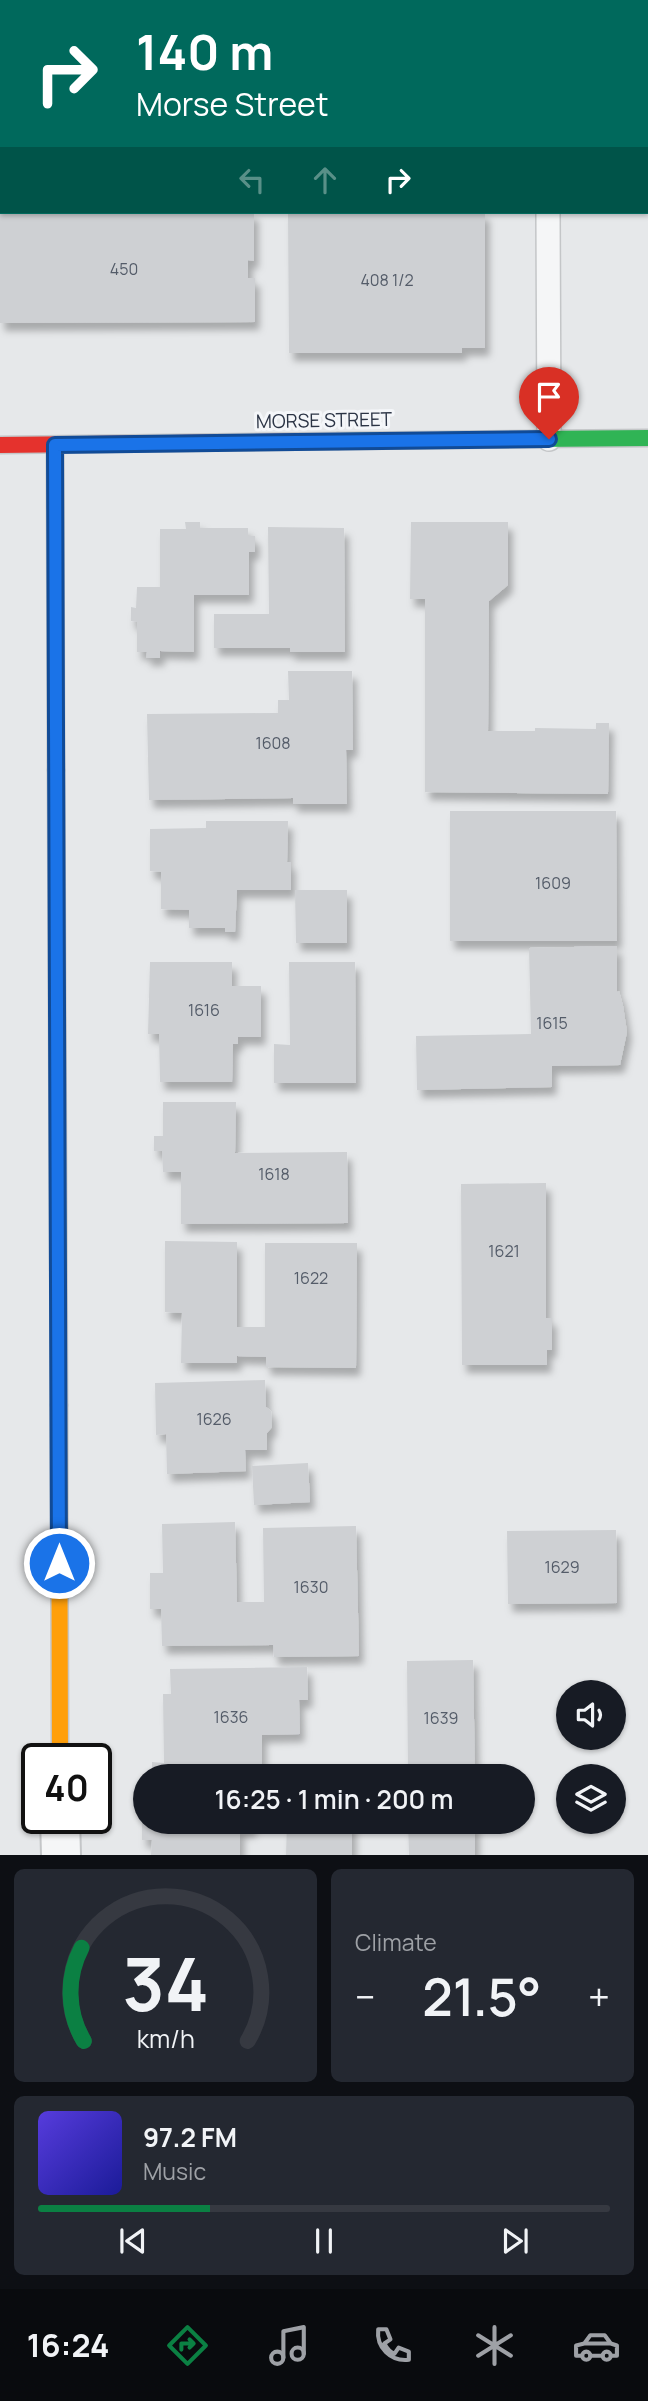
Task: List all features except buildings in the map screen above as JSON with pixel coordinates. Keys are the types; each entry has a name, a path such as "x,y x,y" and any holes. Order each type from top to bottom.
{"street":[{"name":"MORSE STREET","path":"0,445 648,439"},
{"path":"55,445 60,1743"},
{"path":"60,1834 61,1855"}],"lane":[{"path":"548,214 549,439"}],"traffic: fast":[{"path":"338,441 648,438"},
{"path":"56,770 59,1405"}],"traffic: slow":[{"path":"55,445 56,770"},
{"path":"59,1405 60,1743"}],"traffic: jam":[{"path":"0,445 338,441"}],"route":[{"path":"59,1563 55,445 549,439"}]}
